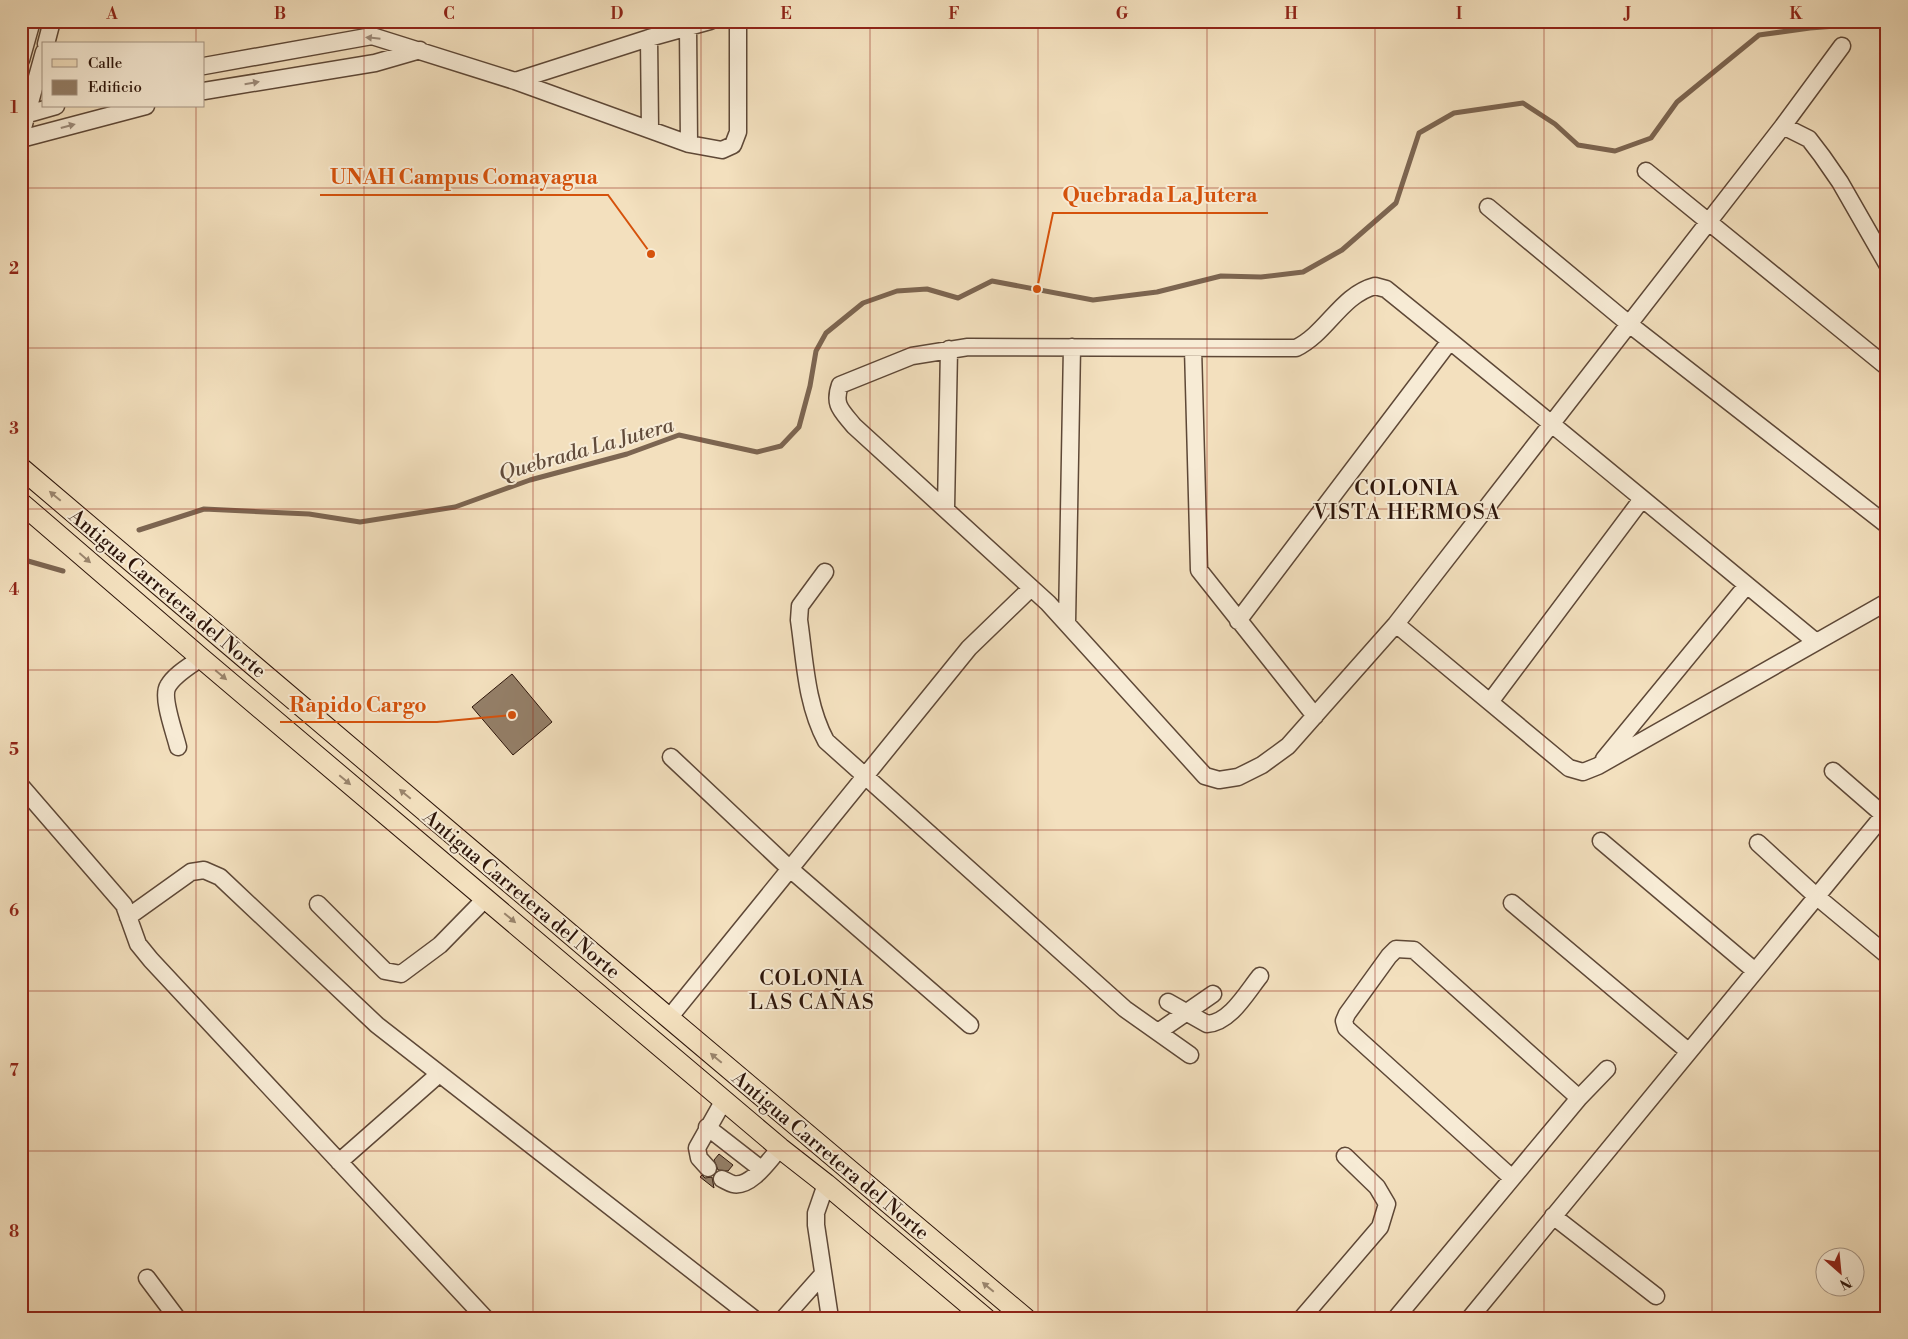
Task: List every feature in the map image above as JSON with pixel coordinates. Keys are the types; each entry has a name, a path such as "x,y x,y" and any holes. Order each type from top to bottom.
{"main road":[{"name":"Antigua Carretera del Norte","path":"21,468 668,1018 1025,1318"},
{"name":"Antigua Carretera del Norte","path":"21,503 201,658 780,1148 826,1184 985,1318"}],"street":[{"path":"47,42 52,21"},
{"path":"515,81 649,38 710,21"},
{"path":"205,66 372,36 515,81 689,144 722,150 729,148 736,140 738,132 738,21"},
{"path":"21,60 33,22"},
{"path":"688,27 689,144"},
{"path":"649,38 650,129"},
{"path":"1816,642 1747,585 1642,499 1551,424 1450,341 1386,289 1375,286 1354,295 1308,342 1296,348 1072,347 949,349 912,356 840,385 836,397 839,407 854,426 946,508 1067,623 1205,776 1219,780 1238,777 1262,765 1288,746 1396,624 1551,424 1709,222 1842,46"},
{"path":"205,91 375,63 420,50"},
{"path":"42,58 24,115 21,137 115,110 130,108"},
{"path":"24,115 49,108"},
{"path":"1783,126 1809,139 1822,156 1840,182 1887,264"},
{"path":"1646,171 1887,367"},
{"path":"1488,207 1629,324 1887,525"},
{"path":"1238,621 1450,341"},
{"path":"1067,623 1072,347"},
{"path":"1193,348 1199,570 1315,716"},
{"path":"946,508 949,349"},
{"path":"1490,702 1642,499"},
{"path":"825,572 800,606 798,620 811,702 817,724 826,741 944,849 1015,909 1125,1009 1190,1055"},
{"path":"1598,766 1747,585"},
{"path":"668,1018 969,648 1030,589"},
{"path":"1396,624 1569,768 1583,772 1598,766 1887,602"},
{"path":"178,747 166,702 167,688 175,678 201,658"},
{"path":"671,757 789,868 970,1025"},
{"path":"1470,1318 1688,1051 1886,814 1833,772"},
{"path":"21,786 111,887 124,905 138,944 151,960 485,1318"},
{"path":"1601,841 1755,971"},
{"path":"1758,843 1816,896 1887,956"},
{"path":"128,917 191,872 204,870 220,878 377,1025 753,1318"},
{"path":"318,904 385,970 401,974 440,945 486,898"},
{"path":"1512,903 1688,1051"},
{"path":"1512,1178 1346,1028 1344,1021 1348,1014 1389,956 1396,949 1414,950 1580,1098"},
{"path":"1168,1002 1207,1024 1213,1024 1231,1012 1260,976"},
{"path":"1158,1032 1213,994"},
{"path":"1396,1318 1512,1178 1607,1069"},
{"path":"339,1162 439,1074"},
{"path":"708,1168 699,1158 697,1148 707,1127 724,1100"},
{"path":"707,1127 761,1169"},
{"path":"722,1178 734,1184 743,1183 761,1169 780,1148"},
{"path":"1302,1318 1380,1227 1387,1204 1377,1187 1345,1156"},
{"path":"826,1184 816,1212 830,1318"},
{"path":"1553,1216 1656,1296"},
{"path":"784,1318 823,1274"},
{"path":"147,1278 177,1318"}],"building":[{"path":"512,674 552,722 513,755 472,707"},
{"path":"719,1154 733,1165 728,1171 718,1170 714,1160"},
{"path":"702,1175 705,1178 712,1177 714,1188 700,1177"}],"waterway":[{"name":"Quebrada La Jutera","path":"139,530 204,509 309,514 360,522 455,507 530,480 627,454 679,435 757,452 781,446 799,427 810,386 816,351 826,333 863,303 897,291 927,289 958,298 992,281 1093,300 1157,292 1221,276 1261,277 1303,272 1342,250 1396,203 1419,133 1454,113 1523,103 1555,124 1578,145 1615,151 1651,138 1677,102 1759,35 1810,28 1887,22"},
{"name":"Quebrada La Jutera","path":"21,559 63,571"}],"place":[{"name":"UNAH Campus Comayagua","path":"651,254"},
{"name":"Quebrada La Jutera","path":"1037,289"},
{"name":"Rapido Cargo","path":"512,715"}],"district":[{"name":"COLONIA VISTA HERMOSA","path":"1407,500"},
{"name":"COLONIA LAS CAÑAS","path":"812,990"}]}
